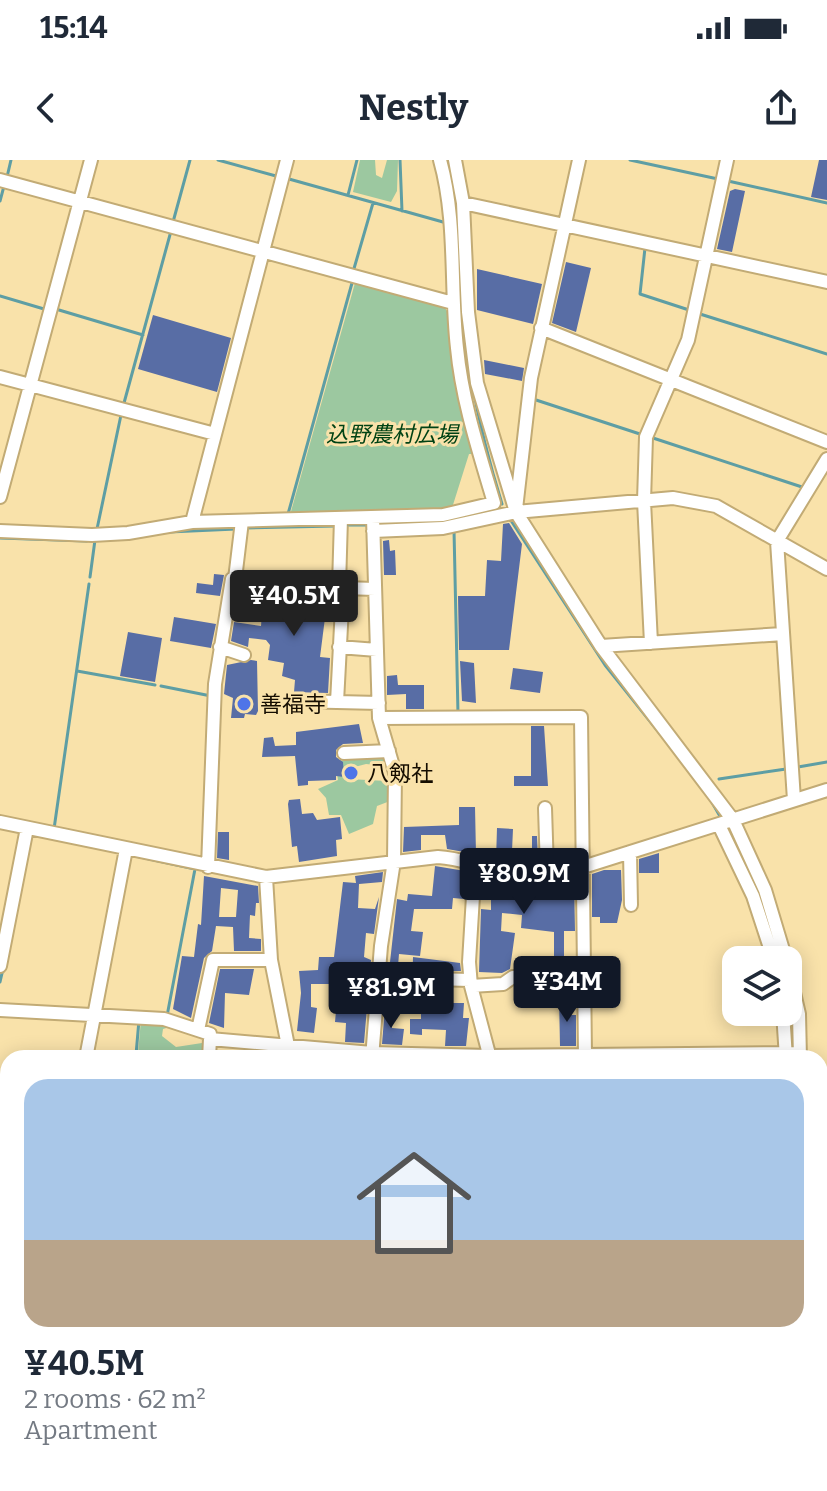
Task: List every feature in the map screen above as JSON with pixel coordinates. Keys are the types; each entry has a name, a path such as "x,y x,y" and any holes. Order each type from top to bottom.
{"street":[{"path":"0,497 91,160"},
{"path":"192,522 287,160"},
{"path":"373,524 443,515 494,503 463,388 453,303 447,193 440,160"},
{"path":"455,160 463,203 468,312 477,383 516,512 601,646 733,820 765,890 782,946"},
{"path":"516,512 531,378 579,160"},
{"path":"651,643 644,501 646,437 688,340 727,160"},
{"path":"0,180 453,303"},
{"path":"463,203 827,282"},
{"path":"541,328 827,442"},
{"path":"0,377 215,434"},
{"path":"794,800 777,541 827,459"},
{"path":"0,531 32,535 128,533 192,522 341,518 373,524 443,528 516,512 673,498 716,506 827,569"},
{"path":"337,702 341,518"},
{"path":"208,867 215,684 235,579 242,521"},
{"path":"372,1050 394,861 395,773 379,718 373,524"},
{"path":"235,579 375,589"},
{"path":"601,646 783,634"},
{"path":"220,647 244,655"},
{"path":"339,647 377,650"},
{"path":"295,701 379,703"},
{"path":"379,718 581,717 585,1050"},
{"path":"344,753 389,751"},
{"path":"0,822 266,877 438,857 493,869 547,870 583,867 827,790"},
{"path":"545,808 547,870"},
{"path":"719,825 753,896 769,946"},
{"path":"0,966 27,828"},
{"path":"87,1050 126,849"},
{"path":"630,852 631,905"},
{"path":"475,863 470,983 488,1050"},
{"path":"210,1039 291,1050 271,960 266,877"},
{"path":"198,1030 213,960 271,960"},
{"path":"377,998 428,1000 431,979 503,984 513,977"},
{"path":"0,1010 164,1019 210,1034 209,1050"},
{"path":"786,1026 792,1050"},
{"path":"794,1050 797,1026"}],"green space":[{"path":"360,160 375,160 376,175 382,178 387,160 398,160 397,191 391,202 353,192"},
{"name":"込野農村広場","path":"355,283 444,306 449,315 475,454 469,454 452,508 290,515"},
{"path":"383,757 386,766 366,764 347,769 348,779 387,781 390,801 377,806 373,824 349,834 341,815 329,815 326,798 318,789 338,780 335,761"},
{"path":"141,1020 173,1026 163,1029 162,1036 176,1047 202,1043 206,1046 206,1050 138,1050"}],"building":[{"path":"819,160 827,160 827,200 811,197"},
{"path":"730,191 745,191 732,252 717,249"},
{"path":"566,262 591,268 576,332 552,323"},
{"path":"477,269 542,284 533,324 477,310"},
{"path":"153,315 231,338 217,392 138,369"},
{"path":"484,360 524,368 522,381 485,374"},
{"path":"509,523 522,544 509,650 459,650 458,596 485,596 487,560 501,561 503,524"},
{"path":"389,540 390,551 395,550 396,575 384,575 383,541"},
{"path":"214,574 224,575 220,596 196,593 197,583 213,585"},
{"path":"299,592 334,595 333,611 326,610 320,657 330,658 328,693 294,692 295,680 282,676 284,663 268,660 270,645 266,640 249,638 248,647 231,641 234,622 261,626 262,613 267,613 270,593 299,596"},
{"path":"174,617 216,624 211,648 170,641"},
{"path":"128,632 162,638 155,682 120,676"},
{"path":"257,661 258,711 256,715 231,718 233,698 224,694 227,665"},
{"path":"460,661 474,663 476,703 462,701"},
{"path":"513,668 543,672 540,693 510,689"},
{"path":"397,675 398,685 424,685 424,709 406,709 406,694 387,695 387,676"},
{"path":"359,724 363,743 343,744 336,750 336,757 343,762 344,777 336,776 336,780 308,781 308,785 298,786 295,756 262,757 264,738 273,737 275,746 296,745 296,732"},
{"path":"531,726 544,726 548,786 514,786 514,776 531,776"},
{"path":"300,799 302,814 313,813 317,820 340,817 342,839 336,840 337,856 299,862 297,846 292,847 288,804 289,800"},
{"path":"459,807 475,807 476,854 447,849 445,835 421,835 421,850 403,852 404,827 459,825"},
{"path":"497,828 513,829 512,851 532,850 532,836 537,836 538,862 496,860"},
{"path":"218,832 229,832 229,860 217,858"},
{"path":"659,853 659,873 639,873 639,859"},
{"path":"435,866 465,871 464,899 453,898 452,909 414,909 411,931 423,932 420,956 399,954 396,990 387,989 397,899 407,901 408,894 432,896"},
{"path":"621,870 622,900 617,923 600,923 600,917 592,917 592,874"},
{"path":"383,872 382,882 359,884 358,908 375,909 379,897 374,934 366,933 364,957 371,960 364,1043 345,1042 346,1023 335,1022 338,989 333,988 334,984 311,984 311,1007 317,1008 314,1033 297,1031 301,993 299,971 318,970 319,957 334,957 343,882 356,883 355,876"},
{"path":"204,876 258,886 259,903 256,903 255,916 250,915 249,938 261,939 261,951 234,951 233,927 216,926 212,951 204,958 191,1018 173,1009 182,956 194,957 198,924 201,925","holes":["221,888 238,890 236,917 219,917"]},
{"path":"483,876 516,880 574,877 575,931 564,931 564,962 554,962 554,932 521,928 522,915 502,913 501,931 515,933 510,969 502,973 479,972 481,909 491,910 491,893 482,892"},
{"path":"413,957 460,963 461,971 428,971 422,977 420,991 412,990"},
{"path":"220,969 254,969 249,995 225,993 224,1028 209,1023"},
{"path":"559,997 569,997 569,1015 576,1015 576,1046 560,1046"},
{"path":"444,1003 464,1003 463,1018 469,1018 466,1046 445,1046 446,1030 422,1029 422,1035 410,1034 410,1019 421,1019 421,1009"},
{"path":"385,1007 394,1008 392,1028 404,1029 402,1045 382,1044"}],"waterway":[{"path":"7,177 11,160"},
{"path":"173,222 190,160"},
{"path":"218,160 276,176"},
{"path":"348,195 357,160"},
{"path":"400,160 402,211"},
{"path":"447,160 452,175"},
{"path":"630,160 718,179"},
{"path":"289,179 443,222"},
{"path":"728,181 827,203"},
{"path":"453,183 457,235"},
{"path":"0,201 4,186"},
{"path":"353,272 373,203"},
{"path":"124,403 171,231"},
{"path":"645,248 640,294 689,310"},
{"path":"459,263 463,325 472,385 502,504"},
{"path":"288,514 352,283"},
{"path":"0,296 44,309"},
{"path":"59,310 143,335"},
{"path":"700,314 827,354"},
{"path":"533,399 643,435"},
{"path":"97,529 121,415"},
{"path":"653,438 802,487"},
{"path":"472,514 489,512"},
{"path":"438,523 465,516"},
{"path":"510,519 605,665 661,735"},
{"path":"390,524 406,524"},
{"path":"347,525 368,525"},
{"path":"245,528 335,526"},
{"path":"169,532 236,529"},
{"path":"454,530 458,714"},
{"path":"0,538 87,541"},
{"path":"90,577 95,540"},
{"path":"54,829 89,584"},
{"path":"77,671 155,685"},
{"path":"161,686 211,696"},
{"path":"798,767 827,762"},
{"path":"719,779 786,769"},
{"path":"710,799 721,818"},
{"path":"728,831 745,859"},
{"path":"53,838 122,853"},
{"path":"131,855 195,869 167,1016"},
{"path":"748,866 758,893"},
{"path":"763,907 771,930"},
{"path":"0,982 3,969"},
{"path":"136,1050 139,1020"},
{"path":"790,1026 792,1049"}],"place":[{"name":"善福寺","path":"244,704"},
{"name":"八剱社","path":"351,773"}]}
